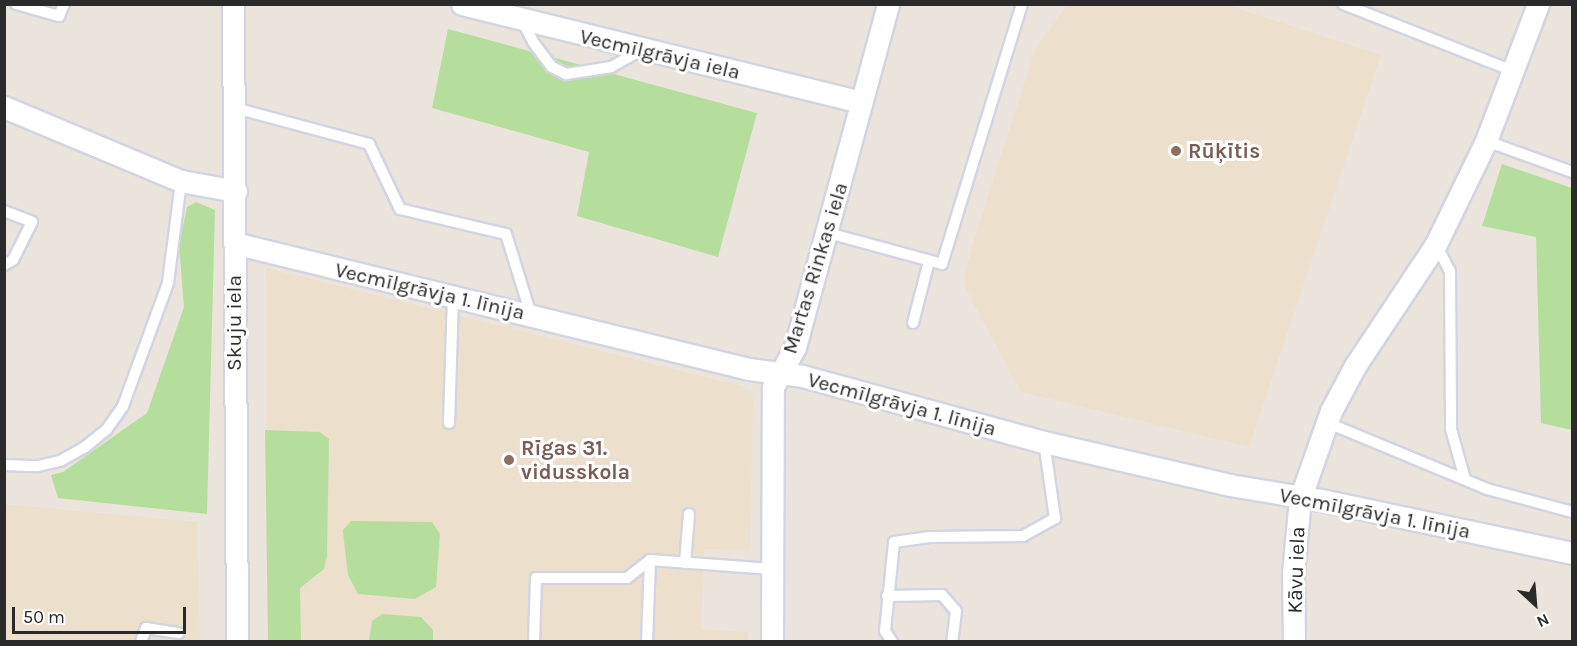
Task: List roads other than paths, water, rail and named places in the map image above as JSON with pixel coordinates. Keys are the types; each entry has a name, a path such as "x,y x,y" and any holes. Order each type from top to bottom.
{"street":[{"name":"Skuju iela","path":"233,4 236,191 234,243 237,642"},
{"name":"Vecmīlgrāvja iela","path":"462,4 523,22 860,102"},
{"name":"Martas Rinkas iela","path":"772,642 773,387 795,347 828,233 860,102 888,4"},
{"name":"Kāvu iela","path":"1294,642 1293,573 1300,499 1329,423 1354,366 1436,244 1486,141 1538,4"},
{"path":"4,107 181,182 236,191"},
{"name":"Vecmīlgrāvja 1. līnija","path":"234,243 780,374 802,376 1044,442 1300,499 1321,500 1572,553"}],"lane":[{"path":"16,4 59,16 64,4"},
{"path":"828,233 942,264 1022,4"},
{"path":"1343,4 1513,71"},
{"path":"523,22 532,42 552,67 566,74 611,67 643,49"},
{"path":"235,108 369,144 400,209 506,234 531,315"},
{"path":"1486,141 1572,172"},
{"path":"4,465 38,466 60,461 86,447 107,429 123,406 168,283 181,182"},
{"path":"4,211 32,222 13,260 4,265"},
{"path":"1436,244 1450,271 1451,429 1465,479"},
{"path":"913,323 929,261"},
{"path":"449,423 453,297"},
{"path":"1329,423 1465,479 1572,512"},
{"path":"892,642 885,631 894,542 930,537 1023,536 1055,518 1044,442"},
{"path":"685,563 689,514"},
{"path":"534,642 536,578 627,578 650,560 772,569"},
{"path":"646,642 650,560"},
{"path":"887,596 942,596 956,611 952,642"},
{"path":"141,642 146,628 179,633"}],"place":[{"name":"Rūķītis","path":"1176,151"},
{"name":"Rīgas 31. vidusskola","path":"509,460"}]}
